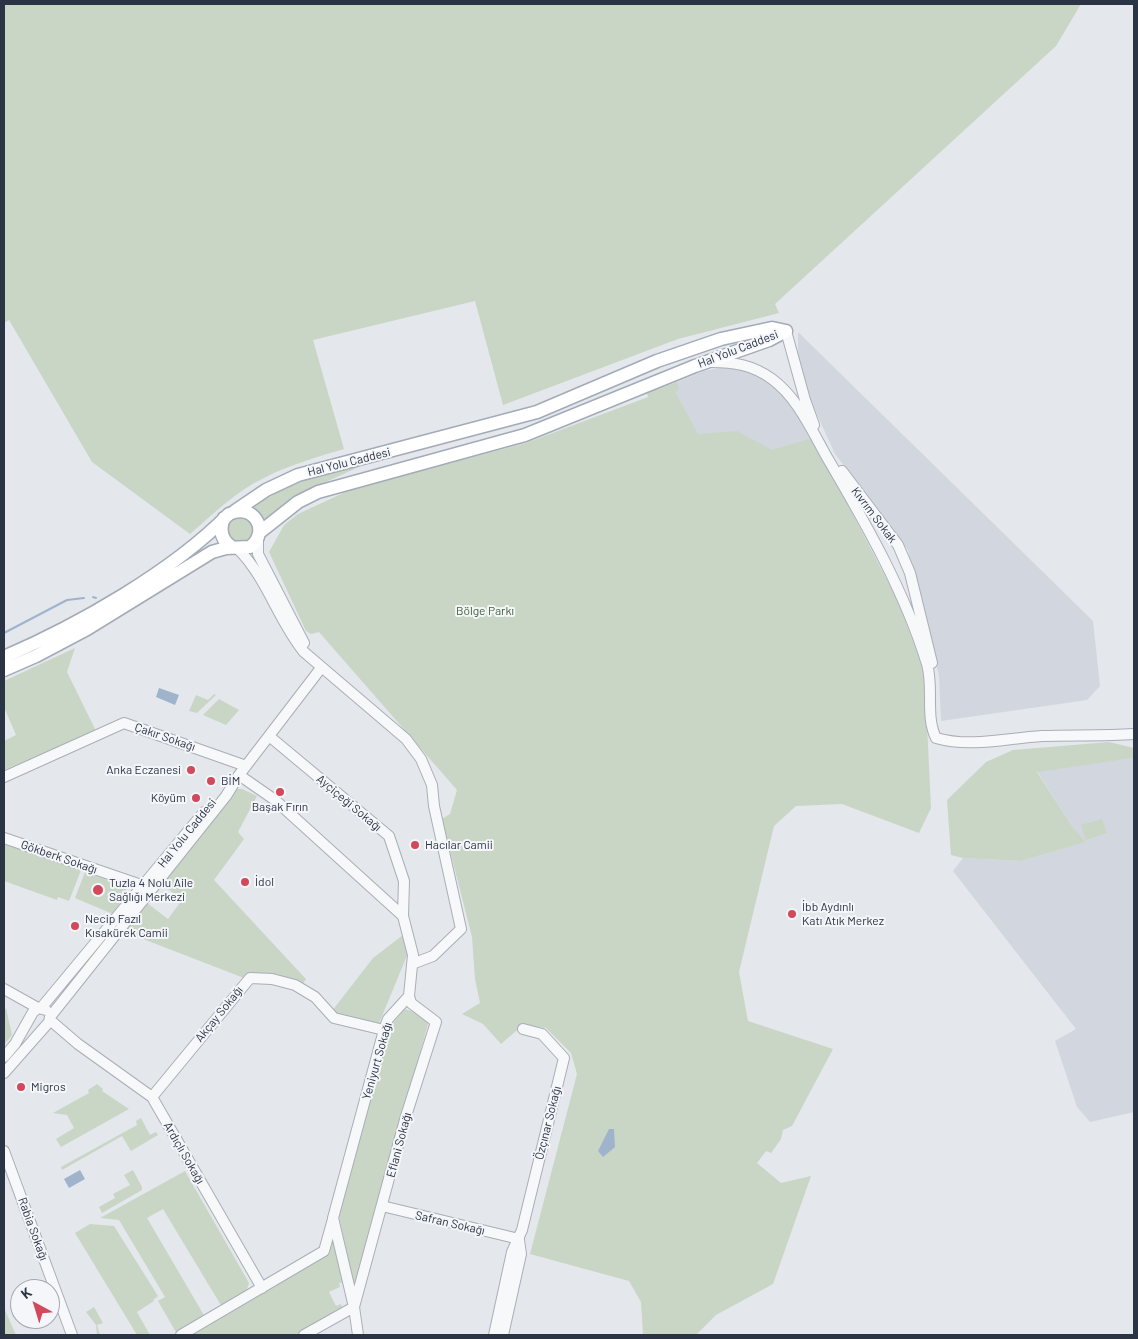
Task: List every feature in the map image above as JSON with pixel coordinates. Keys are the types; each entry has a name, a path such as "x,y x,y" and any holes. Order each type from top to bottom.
{"main road":[{"name":"Hal Yolu Caddesi","path":"235,511 266,490 298,475 537,412 690,348 772,328 786,330"},
{"name":"Hal Yolu Caddesi","path":"259,536 298,502 318,492 525,435 705,362 761,343 786,330"},
{"path":"4,658 52,636 141,583 171,562 235,511 248,511 258,520 259,536 250,547 219,550 197,560 87,629 36,656 4,670"},
{"path":"224,518 221,531 222,538 235,548"}],"street":[{"name":"Kıvrım Sokak","path":"786,330 805,400 820,440 830,457 898,545 910,574 931,658 937,725 936,738"},
{"path":"705,362 741,364 763,372 784,390 812,430 903,600 929,671 930,722 936,738 953,743 969,743 1041,736 1134,734"},
{"path":"259,536 258,554 299,635 321,668"},
{"path":"235,548 253,566 294,639 321,668 406,739 421,759 432,785 434,806 461,929 433,956 412,964"},
{"name":"Hal Yolu Caddesi","path":"4,1073 47,1022 226,796 239,775 321,668"},
{"name":"Çakır Sokağı","path":"4,777 124,723 246,766"},
{"name":"Ayçiçeği Sokağı","path":"269,736 389,836 404,881 403,916"},
{"path":"239,775 276,800 403,916 410,939 412,964 409,996"},
{"name":"Hal Yolu Caddesi","path":"4,1057 36,1012 144,886 220,792 239,775"},
{"name":"Gökberk Sokağı","path":"4,838 144,886"},
{"name":"Akçay Sokağı","path":"152,1097 250,978 272,979 295,986 315,997 334,1018 384,1030"},
{"path":"4,989 36,1012 48,1012 47,1022 35,1025 36,1012"},
{"name":"Yeniyurt Sokağı","path":"358,1335 354,1307 333,1218 388,1018 409,996"},
{"name":"Eflani Sokağı","path":"354,1307 406,1116 436,1022 412,1003 409,996"},
{"name":"Ardıçlı Sokağı","path":"47,1022 152,1097 262,1288"},
{"name":"Özçınar Sokağı","path":"494,1335 512,1252 519,1239 564,1058 542,1034 523,1029"},
{"name":"Rabia Sokağı","path":"4,1151 72,1335"},
{"name":"Safran Sokağı","path":"382,1206 519,1239"},
{"path":"182,1335 324,1251 333,1218"},
{"name":"Özçınar Sokağı","path":"503,1335 521,1254 519,1239"},
{"path":"304,1335 354,1307"}],"shaded area":[{"path":"798,332 1093,621 1100,686 1087,700 941,721 939,676 908,550 835,454 809,397 798,355"},
{"path":"724,367 750,372 768,380 798,413 813,438 773,453 696,436 668,399 677,382 704,371"},
{"path":"1134,758 1134,1112 1090,1122 1077,1107 1055,1041 1076,1029 953,871 963,858 1021,861 1086,842 1072,826 1037,771"}],"green space":[{"path":"4,4 1081,4 1056,46 775,304 779,313 678,339 503,405 475,301 313,340 344,449 293,465 254,483 225,503 190,534 92,462 9,320 4,323"},
{"name":"Bölge Parkı","path":"677,382 679,389 675,392 698,434 737,431 772,450 813,438 897,599 921,662 925,682 931,808 919,833 842,804 796,806 774,826 739,972 748,1021 833,1049 792,1126 783,1130 781,1139 771,1153 766,1151 757,1163 781,1183 811,1176 773,1284 716,1315 696,1335 643,1335 641,1302 629,1281 530,1254 577,1074 571,1053 546,1028 523,1025 501,1044 483,1024 462,1014 480,1003 475,979 472,937 442,819 450,814 457,790 319,632 311,634 306,631 269,552 284,525 298,514 352,489 526,443 648,397 647,393"},
{"path":"361,466 308,490 265,521 253,508 277,492 291,486 333,472"},
{"path":"240,518 249,522 253,531 249,540 240,544 231,540 227,531 231,522"},
{"path":"75,648 67,672 96,731 4,770 4,741 16,735 4,707 4,681"},
{"path":"214,694 216,695 197,713 189,711 196,695 208,700"},
{"path":"219,699 239,710 226,725 203,715"},
{"path":"1109,742 1134,748 1134,758 1037,772 1072,826 1086,842 1021,861 963,858 951,855 947,800 986,762 1013,750"},
{"path":"237,789 242,789 257,796 238,832 244,839 214,880 306,979 302,985 244,978 125,932 147,903 168,919 182,900 162,884"},
{"path":"1102,819 1107,833 1086,840 1081,825"},
{"path":"4,844 81,870 69,901 58,897 57,900 4,881"},
{"path":"85,872 126,887 126,898 113,914 75,898"},
{"path":"403,935 408,953 378,1026 336,1016 332,1011 373,958"},
{"path":"6,1008 12,1035 4,1045 4,1011"},
{"path":"405,1009 423,1015 428,1024 356,1283 353,1281 339,1216 347,1175 351,1173 351,1165 389,1028"},
{"path":"97,1084 103,1089 102,1091 129,1109 61,1147 56,1139 74,1128 67,1115 53,1113 89,1093 88,1090"},
{"path":"141,1118 150,1135 156,1132 158,1135 131,1151 122,1136 62,1170 61,1167 137,1125 136,1121"},
{"path":"133,1170 142,1190 102,1213 99,1207 115,1198 113,1194 130,1185 124,1175"},
{"path":"185,1171 249,1283 246,1292 222,1307 163,1209 147,1218 205,1317 177,1334 158,1301 165,1297 119,1220 100,1218"},
{"path":"90,1224 114,1226 158,1296 154,1301 137,1312 150,1335 137,1335 75,1233"},
{"path":"333,1239 346,1282 339,1283 340,1287 329,1292 336,1306 341,1304 343,1310 300,1335 192,1335 320,1258 327,1252"},
{"path":"94,1307 103,1323 97,1325 100,1335 97,1335 96,1325 86,1312"},
{"path":"4,1308 10,1322 10,1329 13,1329 16,1335 4,1335"}],"water":[{"path":"159,688 179,695 175,705 156,697"},
{"path":"609,1129 614,1129 615,1147 603,1157 598,1151"},
{"path":"80,1170 85,1179 69,1188 64,1179"}],"waterway":[{"path":"4,633 67,600 84,598"}],"place":[{"name":"Anka Eczanesi","path":"191,770"},
{"name":"BİM","path":"211,781"},
{"name":"Başak Fırın","path":"280,792"},
{"name":"Köyüm","path":"196,798"},
{"name":"Hacılar Camii","path":"415,845"},
{"name":"İdol","path":"245,882"},
{"name":"Tuzla 4 Nolu Aile Sağlığı Merkezi","path":"98,890"},
{"name":"İbb Aydınlı Katı Atık Merkez","path":"792,914"},
{"name":"Necip Fazıl Kısakürek Camii","path":"75,926"},
{"name":"Migros","path":"21,1087"}]}
